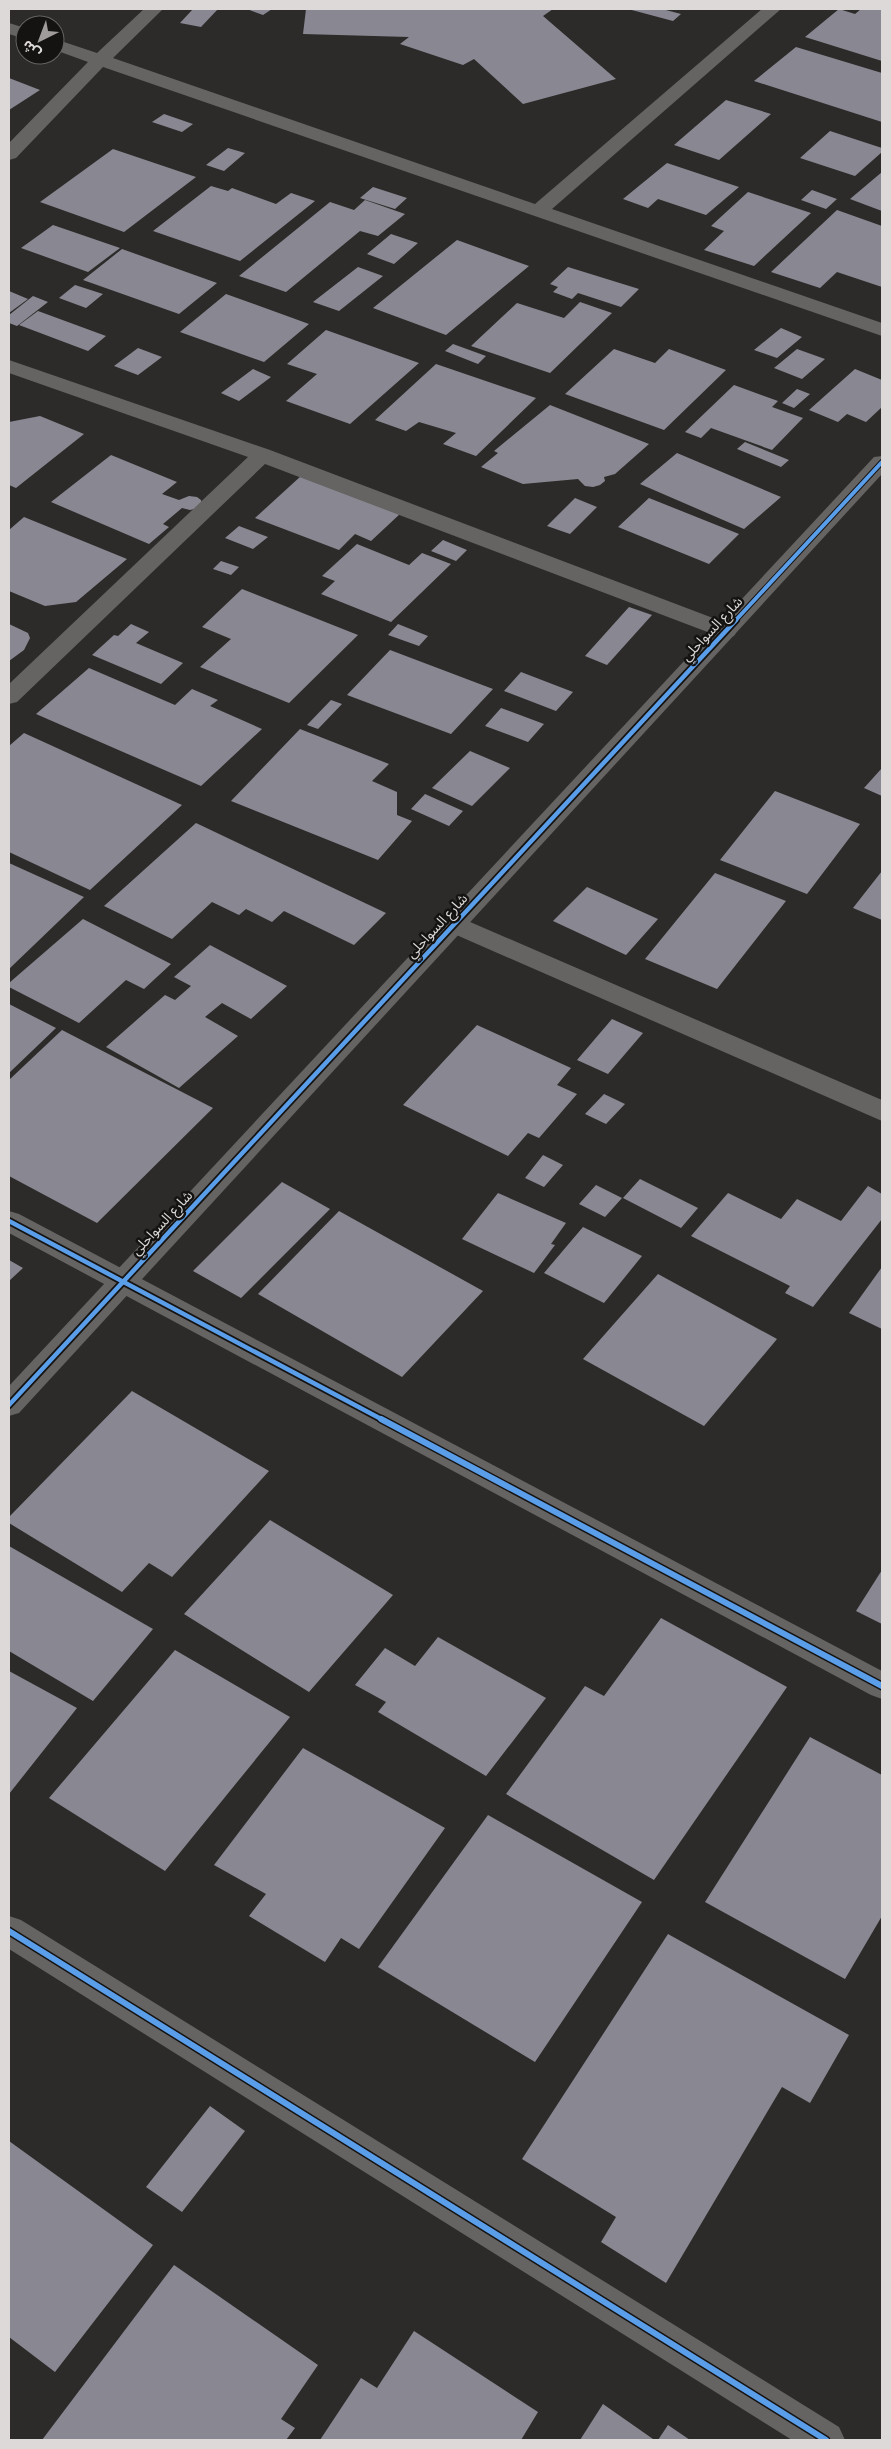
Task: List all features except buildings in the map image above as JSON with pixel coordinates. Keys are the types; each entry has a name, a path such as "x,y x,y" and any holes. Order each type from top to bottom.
{"street":[{"path":"9,154 100,60 154,9"},
{"path":"538,211 772,9"},
{"path":"65,48 882,330"},
{"path":"9,366 262,455 726,631"},
{"path":"9,697 262,455"},
{"name":"شارع السواحلي","path":"9,1405 882,462"},
{"path":"454,924 882,1111"},
{"path":"9,1221 882,1686"},
{"path":"9,1931 826,2440"}],"cycle path":[{"path":"9,1405 882,462"},
{"path":"9,1221 882,1686"},
{"path":"9,1931 826,2440"}]}
